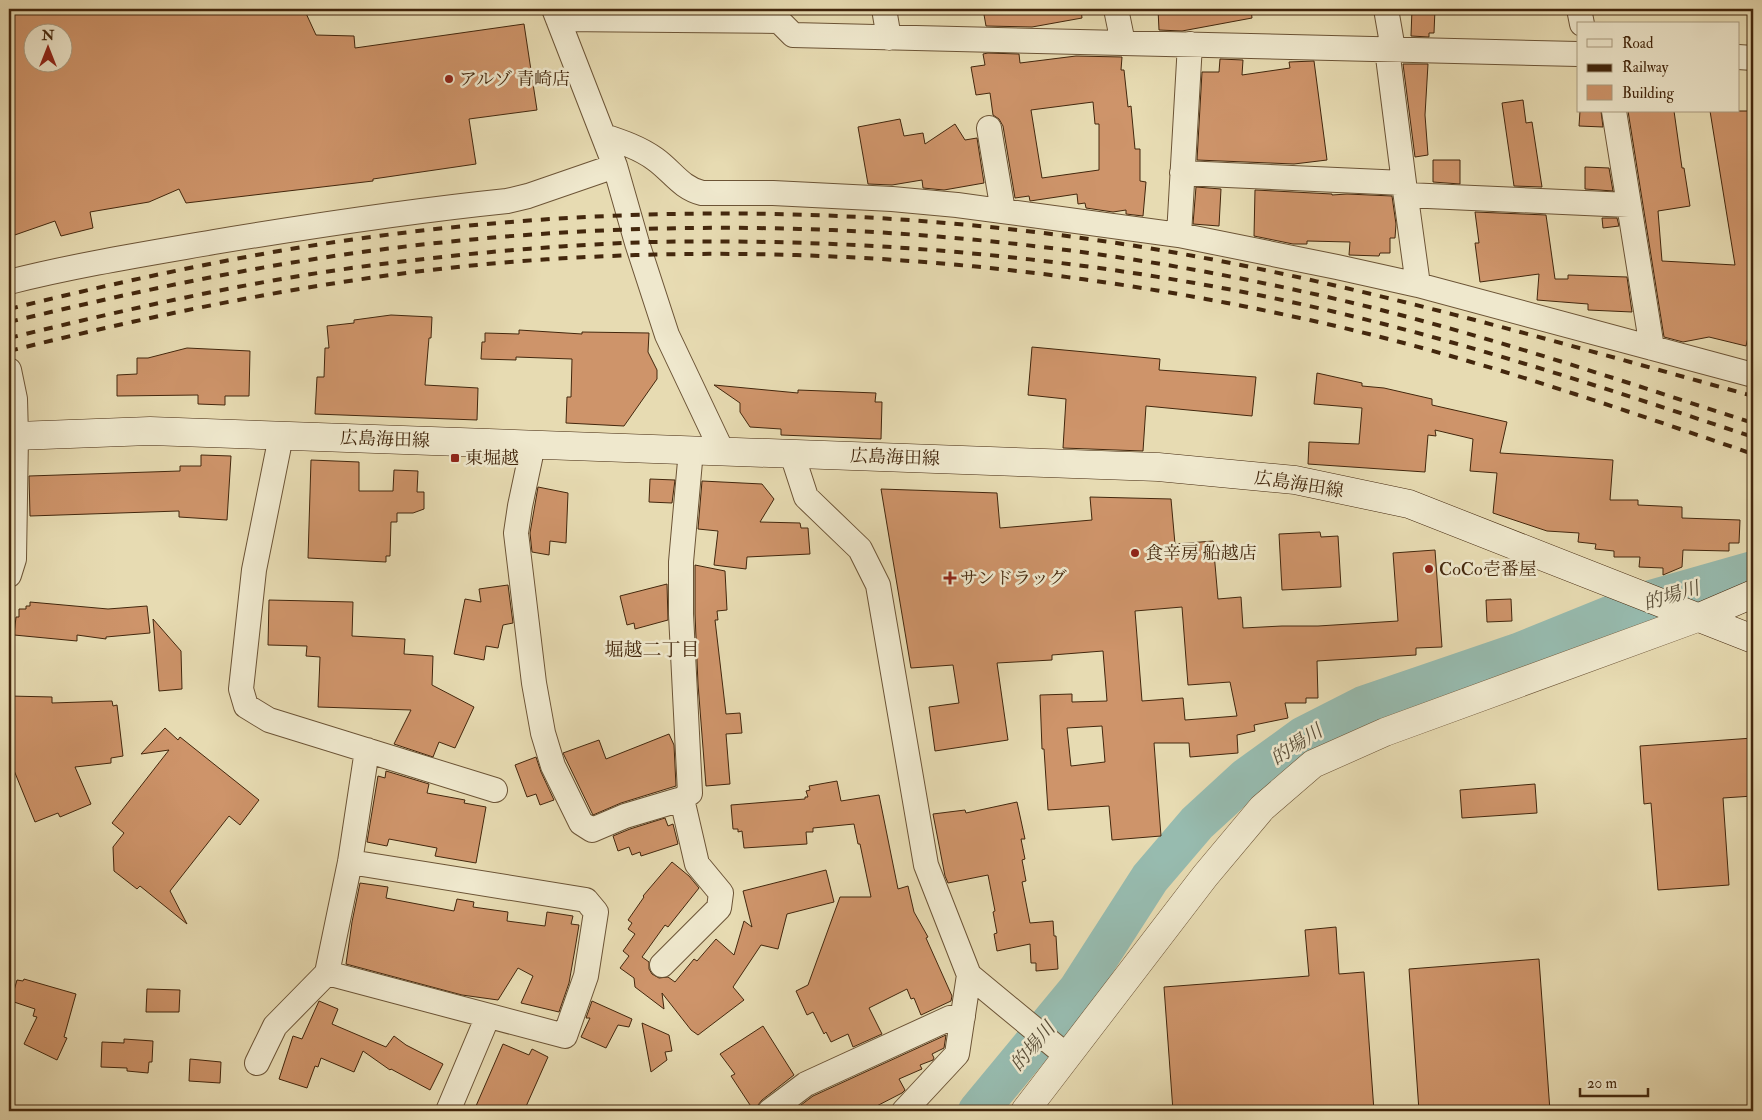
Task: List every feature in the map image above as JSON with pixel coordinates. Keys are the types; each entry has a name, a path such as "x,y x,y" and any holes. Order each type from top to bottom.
{"main road":[{"name":"広島海田線","path":"13,436 150,431 1158,467 1295,480 1410,504 1753,639"},
{"path":"1025,1111 1205,876 1262,808 1313,764 1386,732 1685,613 1753,594"}],"street":[{"path":"884,9 889,38"},
{"path":"1116,9 1123,43"},
{"path":"1386,9 1405,189 1418,285"},
{"path":"1579,9 1582,22"},
{"path":"722,451 667,335 637,243 615,166 556,14 779,21 793,35 1577,54"},
{"path":"1179,236 1190,44"},
{"path":"1740,57 1753,58"},
{"path":"1614,112 1652,348"},
{"path":"988,128 1003,211"},
{"path":"604,136 640,149 656,160 686,187 702,193 773,193 892,199 1003,211 1179,236 1418,285 1753,375"},
{"path":"9,282 97,262 266,233 378,216 507,201 528,196 615,166"},
{"path":"1182,173 1629,205"},
{"path":"9,370 15,399 13,436 14,560 9,575"},
{"path":"281,436 254,570 241,689 246,706 269,720 495,790"},
{"path":"533,445 516,533 534,683 543,733 553,766 581,823 592,830 625,816 682,799 690,793 681,614 681,562 691,450"},
{"path":"792,454 806,497 860,549 878,585 926,865 969,975 1067,1056"},
{"path":"257,1063 275,1026 327,973 350,862 368,750"},
{"path":"662,965 719,908 720,893 698,864 682,799"},
{"path":"327,973 565,1036 586,976 596,912 586,900 350,862"},
{"path":"904,1111 957,1054 969,975"},
{"path":"448,1111 488,1016"},
{"path":"770,1111 806,1084 950,1018 963,1017"}],"building":[{"path":"9,9 304,9 316,35 354,36 355,48 524,24 537,110 469,119 476,164 373,179 373,181 186,203 179,189 149,202 90,212 93,228 61,236 55,221 9,237"},
{"path":"983,9 1081,9 1082,18 1032,27 986,26"},
{"path":"1158,9 1251,9 1252,18 1182,31 1159,30"},
{"path":"1412,9 1435,9 1434,33 1429,33 1429,37 1411,36"},
{"path":"983,54 1019,54 1020,63 1076,56 1122,57 1121,70 1124,70 1128,107 1131,106 1135,149 1140,149 1140,181 1146,182 1143,216 1126,214 1126,210 1113,212 1086,208 1085,203 1078,204 1077,194 1030,201 1029,196 1015,198 1003,126 999,119 993,115 990,93 976,95 971,67 985,65","holes":["1093,102 1095,124 1099,124 1099,170 1042,178 1031,110"]},
{"path":"1220,59 1243,60 1242,75 1290,68 1289,62 1314,61 1327,160 1294,164 1197,160 1202,72 1219,72"},
{"path":"1403,64 1428,64 1425,115 1428,155 1415,157"},
{"path":"1523,100 1526,123 1532,122 1542,187 1514,186 1502,103"},
{"path":"1753,111 1753,315 1746,346 1709,337 1683,342 1664,337 1628,112 1674,112 1682,168 1684,168 1690,206 1658,211 1662,261 1735,265 1710,112"},
{"path":"1580,112 1601,112 1603,127 1579,126"},
{"path":"900,119 904,136 923,133 925,144 955,124 965,140 977,138 984,183 944,190 923,188 922,180 892,185 868,184 858,127"},
{"path":"1433,160 1460,160 1460,184 1433,182"},
{"path":"1585,167 1609,168 1613,191 1585,189"},
{"path":"1196,187 1221,189 1219,226 1193,224"},
{"path":"1255,190 1332,195 1392,196 1396,224 1395,238 1390,238 1390,253 1380,253 1379,256 1349,255 1350,242 1307,241 1307,244 1293,244 1254,236"},
{"path":"1475,212 1546,215 1555,279 1568,279 1568,275 1627,277 1632,312 1588,310 1588,304 1537,300 1539,274 1480,282 1475,243 1479,243"},
{"path":"1602,218 1617,218 1619,226 1603,228"},
{"path":"391,315 432,317 425,385 478,388 477,420 315,414 317,377 324,377 325,348 329,348 327,326 354,323 354,320"},
{"path":"519,330 582,334 582,332 649,333 648,352 657,370 657,379 624,426 566,423 567,397 571,397 572,359 516,357 516,360 481,359 482,342 485,342 485,333 519,334"},
{"path":"1032,347 1160,359 1159,370 1256,377 1252,416 1146,406 1143,451 1063,448 1066,399 1028,395"},
{"path":"187,348 250,351 249,396 225,396 225,405 198,404 198,395 117,396 117,375 137,374 137,358 148,358"},
{"path":"1317,373 1362,383 1362,386 1384,388 1432,399 1432,405 1507,422 1500,453 1613,460 1610,500 1638,500 1638,505 1682,507 1682,518 1740,520 1739,543 1729,543 1729,551 1683,550 1682,567 1663,575 1663,568 1639,567 1640,557 1614,557 1614,551 1595,549 1596,544 1578,542 1579,533 1547,531 1493,513 1497,473 1470,471 1473,439 1435,430 1436,436 1428,435 1425,472 1308,464 1309,442 1359,444 1362,408 1314,404"},
{"path":"714,385 798,393 798,390 876,393 875,402 882,402 881,439 781,435 781,429 750,427 740,412 740,403"},
{"path":"201,455 231,456 227,520 179,517 179,511 30,516 29,476 180,471 180,466 201,466"},
{"path":"311,460 359,462 359,491 393,491 394,470 418,471 417,492 424,492 424,509 413,513 397,513 397,522 391,522 390,556 386,556 386,562 308,558"},
{"path":"650,479 675,480 672,503 649,502"},
{"path":"702,481 762,484 774,499 760,522 800,523 801,528 808,528 810,554 747,557 746,569 714,565 718,531 698,529"},
{"path":"538,487 568,493 566,543 550,541 549,555 532,552 530,533"},
{"path":"881,489 997,493 1000,528 1092,520 1090,497 1171,499 1175,544 1213,541 1218,599 1241,597 1243,628 1398,621 1393,553 1435,550 1442,647 1416,648 1416,655 1317,661 1318,698 1306,698 1306,703 1285,703 1288,718 1254,725 1255,731 1237,735 1238,753 1190,757 1189,743 1154,743 1161,836 1112,840 1109,806 1048,810 1044,749 1042,749 1040,695 1072,694 1072,702 1107,701 1103,651 1052,655 1052,660 997,663 1008,740 935,751 929,707 959,703 953,665 911,668","holes":["1182,607 1188,685 1230,682 1237,716 1185,720 1183,698 1142,701 1135,611","1102,726 1105,762 1071,766 1067,728"]},
{"path":"1320,532 1321,537 1338,536 1341,587 1282,590 1279,534"},
{"path":"695,565 725,571 727,610 717,611 718,620 715,620 726,714 740,713 742,733 726,734 730,784 706,786 698,684"},
{"path":"667,584 668,620 635,629 634,623 627,625 620,596"},
{"path":"508,585 513,623 503,625 498,648 486,646 484,660 454,654 465,599 481,602 479,589"},
{"path":"1511,599 1512,621 1487,622 1486,600"},
{"path":"269,600 353,602 352,636 405,639 404,654 433,656 432,685 474,707 455,748 439,742 433,757 394,744 411,710 318,707 320,657 306,656 307,646 268,645"},
{"path":"30,602 108,609 147,606 150,633 106,637 106,639 77,635 77,641 14,635 16,617 19,617 19,609 26,609 26,606 30,606"},
{"path":"153,619 181,651 182,689 159,691"},
{"path":"9,696 52,697 52,703 112,701 113,706 117,705 123,756 111,758 111,763 75,767 91,804 60,817 58,813 35,822 13,768 9,768"},
{"path":"165,728 178,740 180,737 259,800 240,825 229,816 170,891 187,924 140,886 137,889 114,871 113,847 124,833 112,823 169,750 141,754"},
{"path":"669,734 674,745 676,786 621,803 593,815 563,753 599,740 606,759"},
{"path":"1753,738 1753,796 1723,798 1729,885 1658,890 1651,803 1644,804 1640,746"},
{"path":"536,757 554,800 540,805 536,794 527,797 515,765"},
{"path":"386,771 429,784 427,793 465,800 464,803 486,807 476,863 435,856 437,848 389,839 387,846 367,842 378,776 385,778"},
{"path":"837,781 841,801 879,795 898,889 908,886 914,912 928,937 926,938 952,996 951,1001 921,1015 914,998 911,999 907,989 869,1008 882,1034 853,1047 848,1034 831,1042 826,1032 824,1034 813,1012 807,1015 796,991 808,985 840,897 871,897 854,824 813,828 813,832 806,832 807,844 744,848 742,831 738,832 738,829 733,829 731,805 805,799 805,797 808,797 806,791 810,790 809,786"},
{"path":"1535,784 1537,813 1462,818 1460,790"},
{"path":"1017,802 1025,839 1021,839 1025,859 1022,860 1026,881 1022,882 1030,923 1053,921 1058,969 1036,971 1036,963 1031,963 1030,944 997,951 994,934 997,933 993,912 995,911 988,875 948,883 945,876 933,814 965,810 966,813"},
{"path":"665,818 668,826 673,824 678,844 641,856 640,852 632,855 629,847 618,851 613,836"},
{"path":"672,862 689,876 699,888 668,927 665,925 642,957 649,962 649,969 652,974 659,978 668,977 675,982 694,959 697,961 716,939 734,955 744,921 752,927 743,891 826,870 834,902 787,914 778,949 761,945 733,987 744,1000 698,1035 691,1030 662,993 664,1009 635,987 634,978 620,968 629,956 623,951 635,934 628,929 632,923 628,920 643,896"},
{"path":"360,883 388,887 386,898 454,911 457,899 474,902 473,907 508,912 507,921 545,926 547,912 573,916 571,924 579,925 569,983 559,1012 521,1003 533,976 518,968 498,1000 462,995 346,964"},
{"path":"1336,927 1339,974 1364,972 1374,1111 1173,1111 1164,987 1309,976 1305,930"},
{"path":"1539,959 1550,1111 1419,1111 1409,969"},
{"path":"24,979 76,994 64,1037 67,1038 57,1060 24,1044 37,1017 33,1016 35,1009 11,1001 17,980 23,981"},
{"path":"147,989 180,990 179,1012 146,1012"},
{"path":"319,1001 338,1009 332,1024 386,1047 394,1036 406,1045 443,1064 430,1090 390,1070 363,1051 354,1072 321,1058 318,1067 315,1066 307,1088 279,1079 293,1036 302,1039"},
{"path":"592,1001 632,1019 629,1027 618,1025 606,1048 581,1037 590,1018 586,1018"},
{"path":"642,1023 669,1035 672,1051 665,1052 667,1060 651,1072"},
{"path":"763,1026 794,1075 762,1100 756,1111 754,1111 731,1076 735,1074 720,1054"},
{"path":"946,1035 944,1048 932,1054 933,1060 920,1065 922,1069 899,1079 905,1090 902,1093 867,1111 793,1111 813,1096"},
{"path":"124,1039 153,1041 152,1062 149,1062 148,1073 127,1071 127,1068 101,1067 102,1042 124,1043"},
{"path":"503,1044 529,1055 532,1049 548,1057 524,1111 485,1111 476,1106"},
{"path":"190,1059 221,1062 220,1083 189,1081"}],"waterway":[{"name":"的場川","path":"978,1111 1078,990 1150,878 1197,823 1246,778 1304,736 1363,706 1518,653 1644,602 1753,571"}],"railway":[{"path":"9,309 211,264 279,251 391,234 504,223 617,216 731,214 845,216 958,224 1071,237 1183,254 1255,268 1470,319 1753,396"},
{"path":"9,322 196,280 337,255 385,249 498,237 612,230 726,228 840,230 953,238 1066,250 1179,267 1291,289 1350,302 1466,333 1753,423"},
{"path":"9,338 139,307 227,289 315,273 432,258 615,243 726,241 873,246 946,251 1093,267 1238,291 1304,305 1434,337 1626,395 1753,437"},
{"path":"9,351 133,322 258,296 446,268 609,256 708,254 808,255 1006,270 1104,282 1203,298 1300,318 1358,331 1472,362 1585,397 1753,454"}],"place":[{"name":"アルゾ 青崎店","path":"449,79"},
{"name":"東堀越","path":"455,458"},
{"name":"食辛房 船越店","path":"1135,553"},
{"name":"CoCo壱番屋","path":"1429,569"},
{"name":"サンドラッグ","path":"950,578"}],"district":[{"name":"堀越二丁目","path":"652,649"}]}
